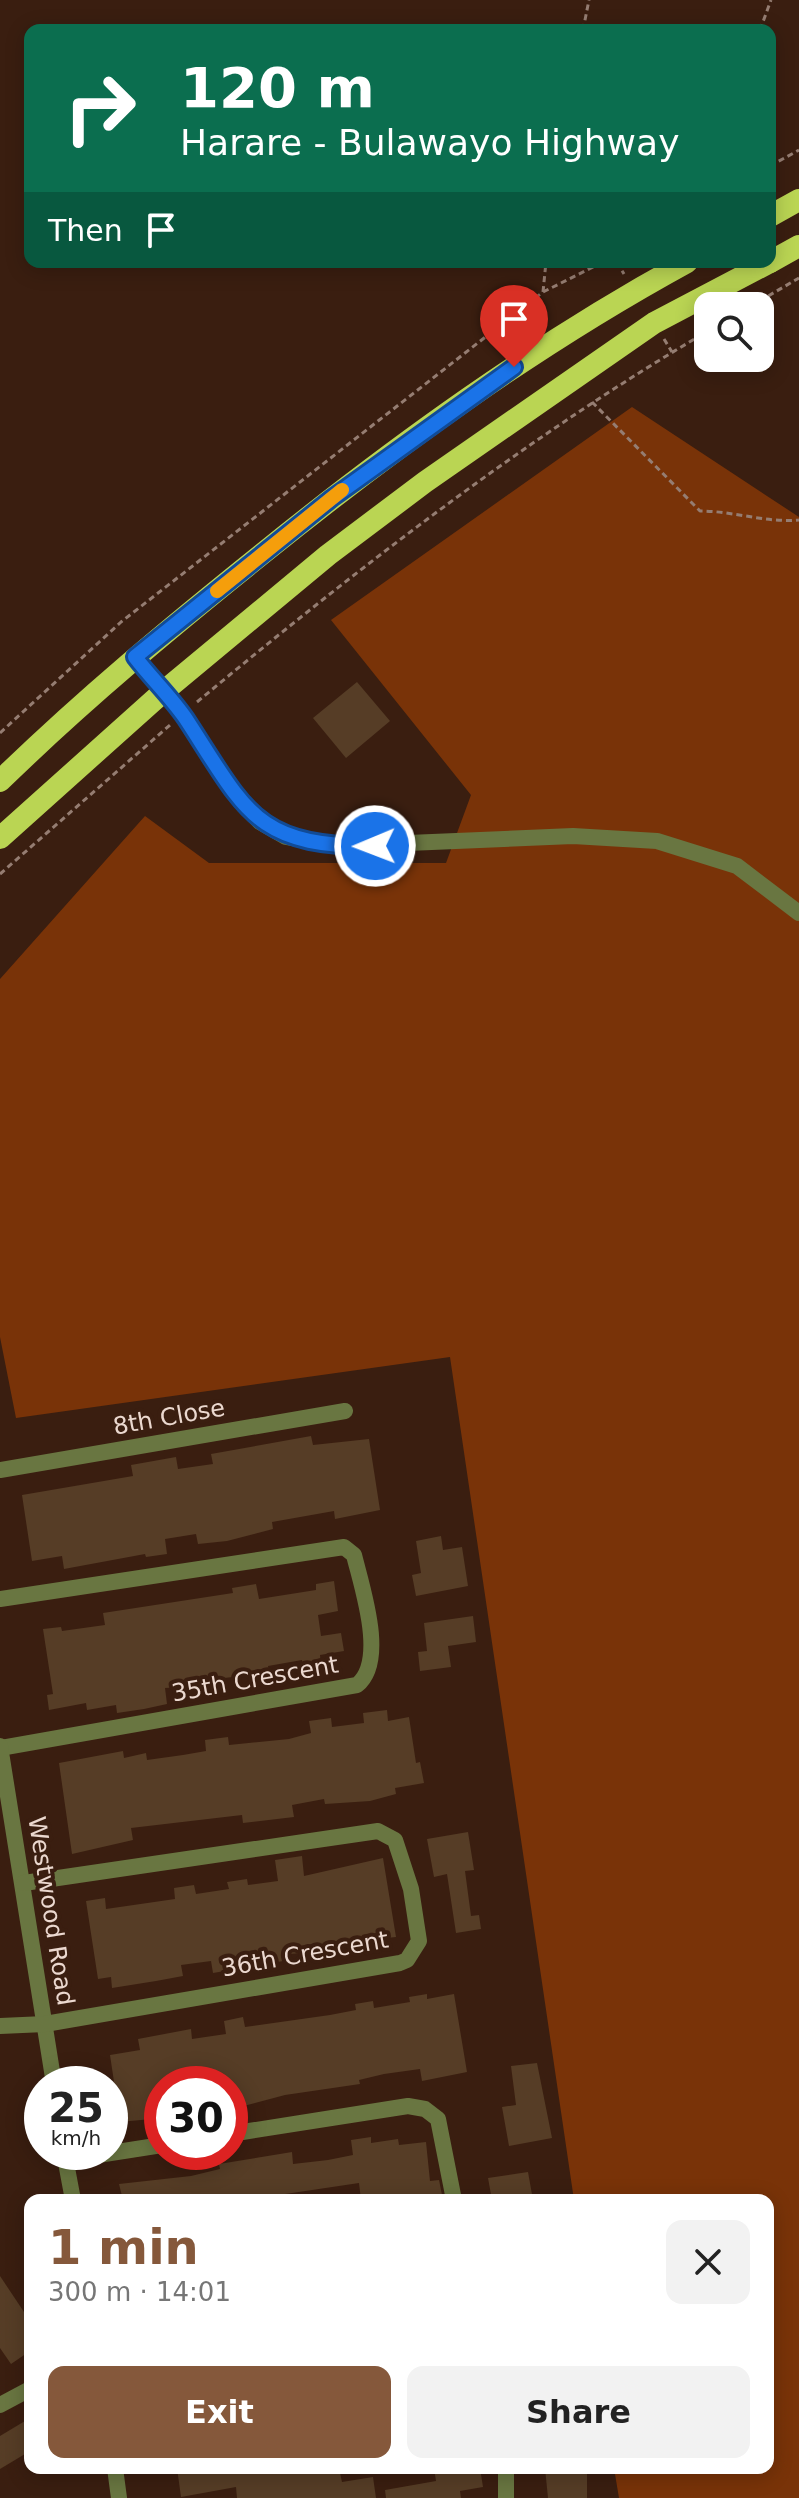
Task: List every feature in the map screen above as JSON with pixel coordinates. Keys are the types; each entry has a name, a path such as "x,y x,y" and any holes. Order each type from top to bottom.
{"highway":[{"path":"776,213 799,200"},
{"path":"776,259 799,246"},
{"path":"0,781 135,657 412,437 559,338 677,268"},
{"path":"0,838 163,692 328,555 509,421 654,323 759,268"}],"street":[{"path":"135,657 183,714 244,806 260,822 286,837 336,846 573,836 657,841 737,866 799,913"},
{"name":"8th Close","path":"0,1470 345,1411"},
{"name":"35th Crescent","path":"0,1599 344,1547 354,1555 373,1656 366,1678 357,1685 0,1747"},
{"name":"Westwood Road","path":"0,1747 51,2066"},
{"name":"36th Crescent","path":"24,1883 378,1831 395,1840 411,1889 419,1941 407,1960 400,1963 45,2024"},
{"path":"0,2026 45,2024"},
{"path":"248,2131 408,2106 425,2109 438,2119 453,2194"},
{"path":"68,2170 72,2194"},
{"path":"1,2403 24,2392"},
{"path":"116,2474 119,2498"},
{"path":"506,2474 506,2498"}],"path":[{"path":"584,24 589,0"},
{"path":"762,24 771,0"},
{"path":"776,163 799,150"},
{"path":"543,292 545,268"},
{"path":"0,733 121,622 543,292 591,268"},
{"path":"774,293 799,278"},
{"path":"0,874 48,828 312,607 592,402 694,340"},
{"path":"592,402 700,511 732,511 763,518 799,520"}],"shaded area":[{"path":"632,407 799,517 799,2498 619,2498 615,2474 774,2474 774,2194 573,2194 450,1357 16,1418 0,1337 0,979 145,816 209,863 446,863 471,795 331,620"}],"building":[{"path":"357,682 390,721 346,758 313,718"},
{"path":"311,1436 313,1445 369,1439 380,1510 335,1519 334,1511 272,1522 273,1529 227,1541 198,1544 196,1534 165,1539 167,1554 146,1557 145,1554 64,1569 62,1556 32,1561 22,1495 133,1476 131,1465 176,1457 178,1469 213,1464 211,1454"},
{"path":"441,1536 443,1550 462,1547 468,1586 416,1596 412,1575 421,1573 416,1541"},
{"path":"334,1581 338,1611 318,1615 321,1636 341,1633 344,1651 320,1655 321,1666 303,1669 302,1660 268,1666 270,1678 250,1681 249,1675 216,1679 217,1685 165,1688 167,1704 144,1709 117,1713 116,1705 87,1710 86,1703 49,1710 47,1695 53,1694 43,1629 61,1627 62,1631 105,1625 103,1613 233,1593 232,1588 256,1584 259,1599 316,1590 316,1584"},
{"path":"473,1616 476,1642 448,1646 451,1667 420,1671 418,1652 427,1651 424,1623"},
{"path":"387,1710 388,1721 409,1717 416,1763 420,1762 424,1783 395,1788 396,1794 370,1801 325,1804 324,1799 292,1805 294,1817 243,1823 242,1815 131,1828 133,1840 72,1854 59,1763 123,1751 124,1758 146,1753 147,1760 183,1755 206,1751 205,1740 228,1737 229,1745 289,1739 311,1733 309,1721 331,1718 332,1727 364,1723 363,1713"},
{"path":"468,1832 474,1870 465,1871 471,1916 479,1915 481,1929 456,1933 447,1874 434,1877 427,1839"},
{"path":"302,1856 304,1876 383,1858 396,1937 339,1943 340,1950 288,1954 289,1960 213,1973 211,1961 181,1965 183,1976 112,1988 111,1977 98,1979 86,1901 105,1898 106,1909 175,1899 174,1888 194,1885 196,1894 229,1889 227,1882 247,1879 248,1885 278,1881 275,1860"},
{"path":"427,1994 427,1999 454,1994 467,2072 422,2081 420,2069 384,2074 359,2080 360,2084 285,2095 248,2105 248,2066 144,2066 144,2120 128,2121 128,2066 112,2066 110,2055 140,2050 138,2039 191,2029 192,2039 226,2034 224,2021 243,2017 245,2027 356,2010 355,2004 373,2001 374,2008 410,2002 409,1997"},
{"path":"537,2063 552,2138 509,2146 502,2107 516,2105 511,2066"},
{"path":"371,2137 371,2143 398,2139 399,2145 426,2142 430,2181 439,2180 442,2194 360,2194 359,2183 285,2194 122,2194 119,2184 216,2170 248,2170 248,2159 292,2152 293,2164 353,2155 351,2140"},
{"path":"528,2172 532,2194 491,2194 488,2178"},
{"path":"0,2276 24,2312 24,2355 11,2364 0,2348"},
{"path":"24,2422 24,2455 0,2469 0,2436"},
{"path":"178,2474 340,2474 342,2482 373,2477 376,2498 237,2498 236,2487 181,2497"},
{"path":"435,2474 481,2474 483,2487 460,2491 461,2498 386,2498 385,2490 436,2481"},
{"path":"546,2474 587,2474 587,2498 548,2498"}],"slow traffic":[{"path":"217,591 342,490"}],"route":[{"path":"375,846 336,846 300,840 286,837 260,822 232,790 183,714 135,657 332,498 412,437 514,367"}]}
